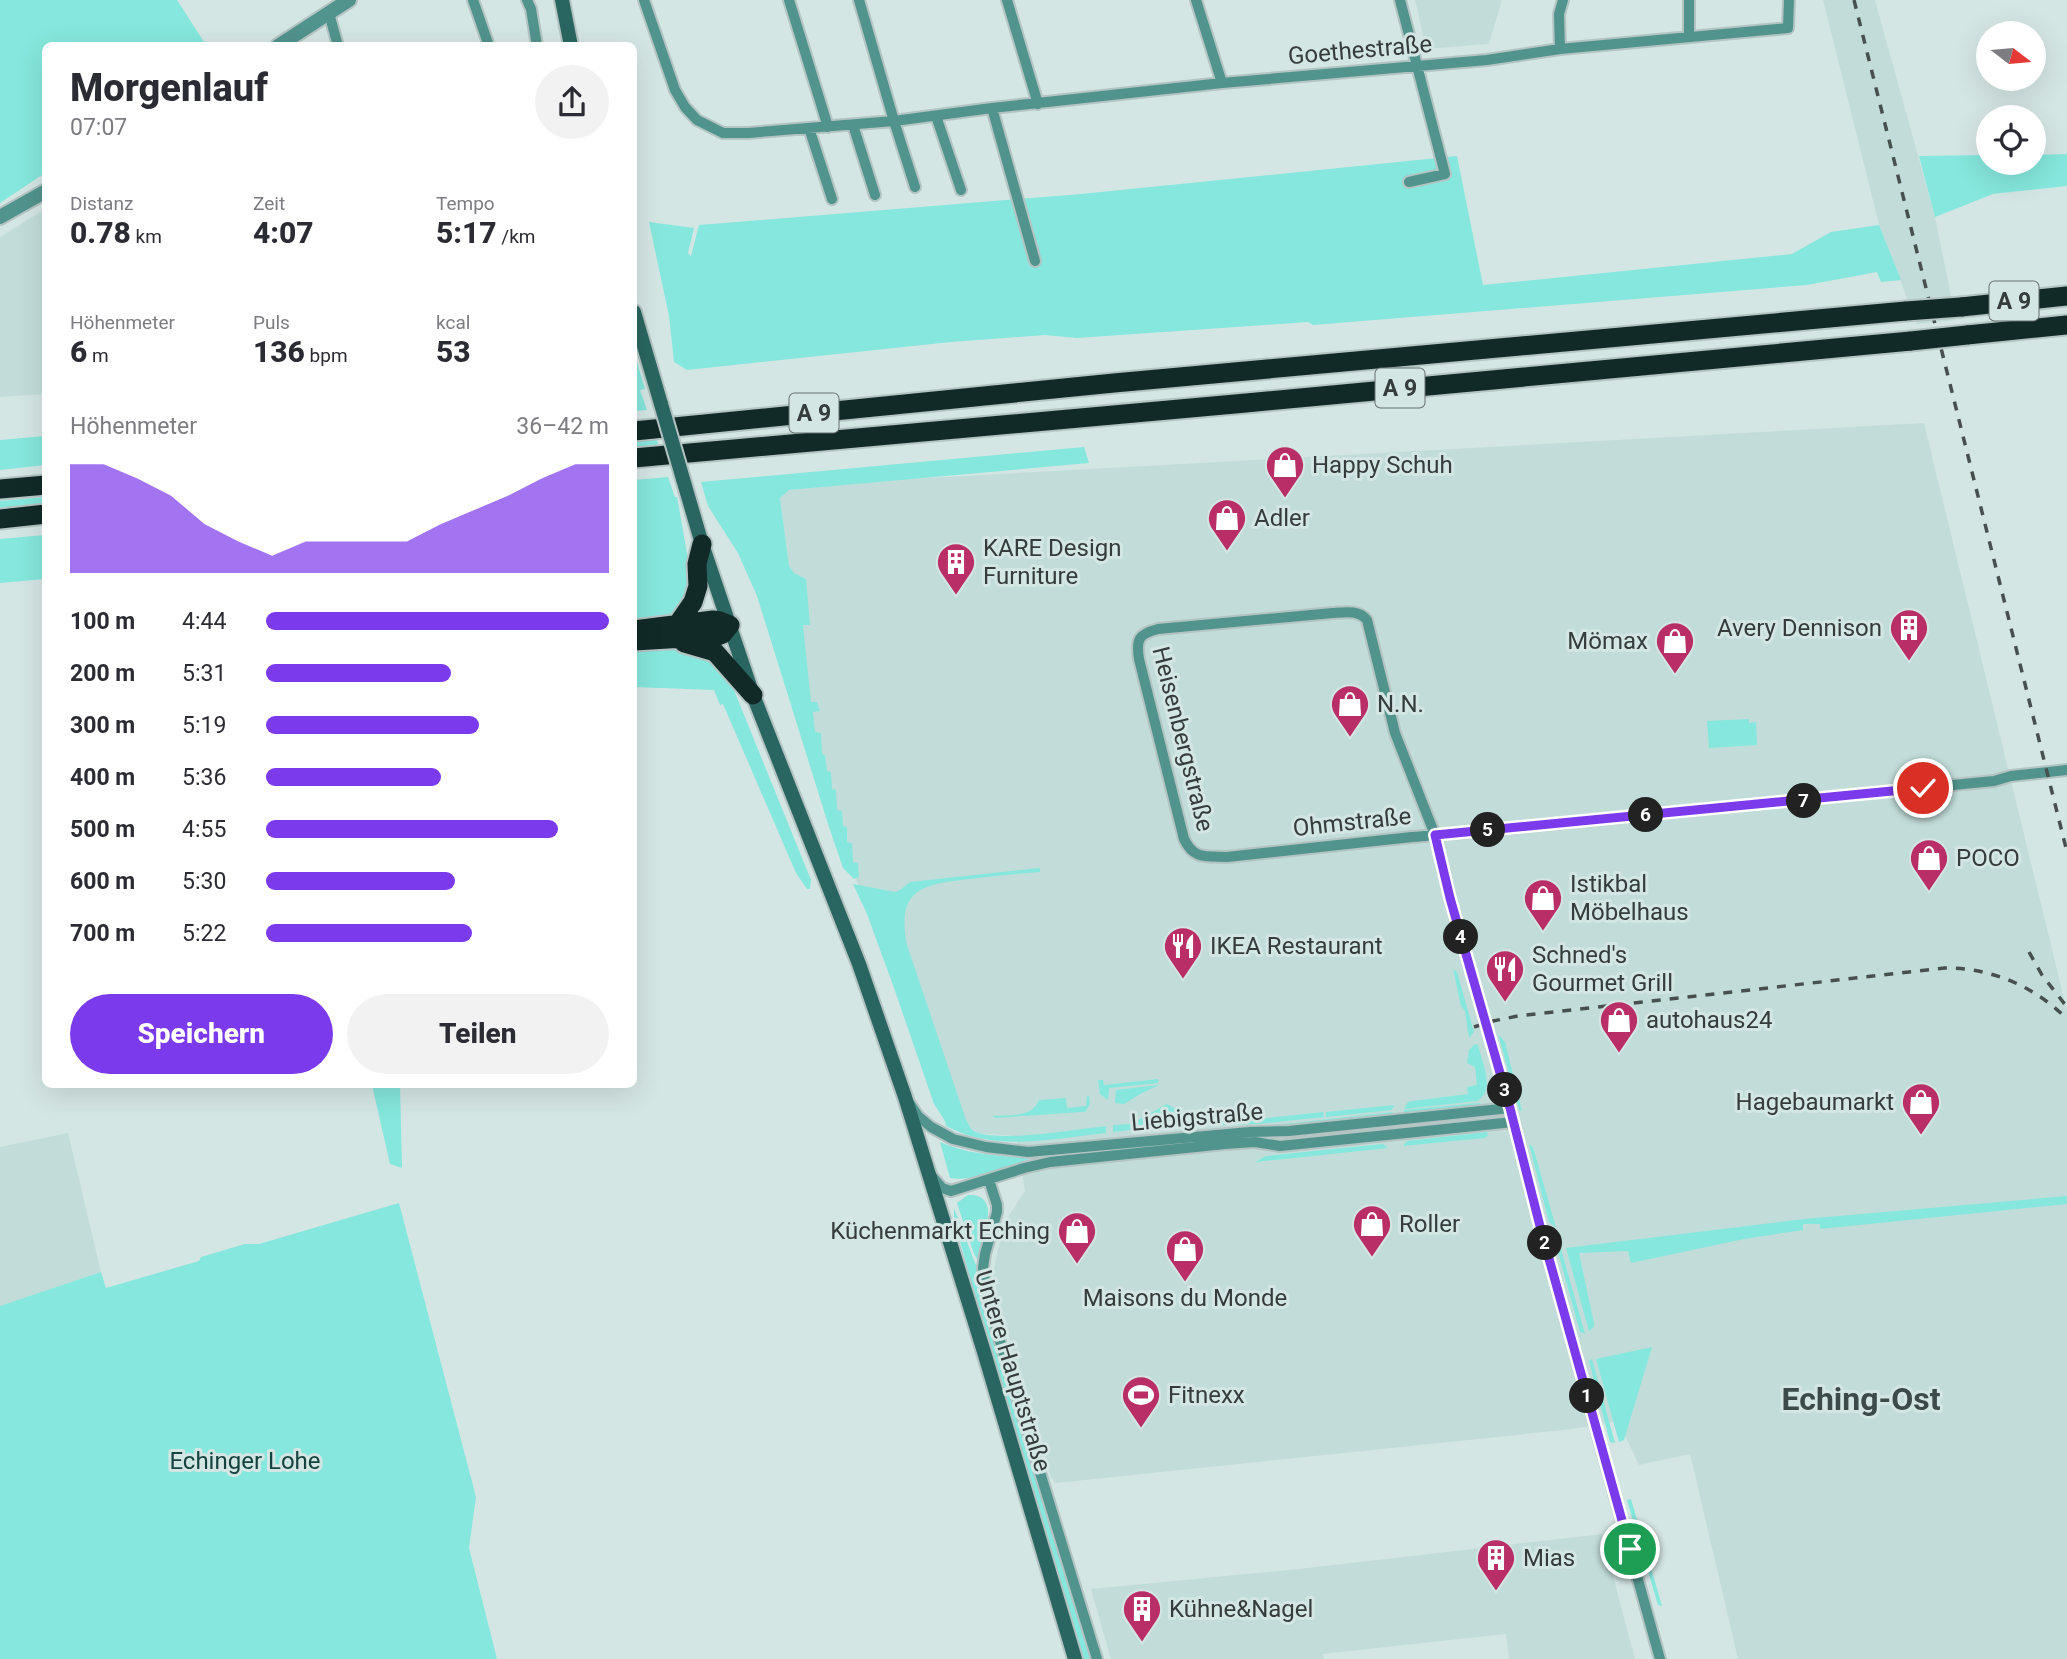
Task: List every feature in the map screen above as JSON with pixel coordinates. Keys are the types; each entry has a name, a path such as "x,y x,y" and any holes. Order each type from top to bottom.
{"highway":[{"name":"A 9","path":"637,431 1114,383 2067,296"},
{"name":"A 9","path":"638,459 2067,325"},
{"path":"0,489 42,485"},
{"path":"0,519 42,514"},
{"path":"673,632 693,602 698,586 697,564 702,544"},
{"path":"637,640 713,620 730,625"},
{"path":"637,630 673,632 715,652 753,695"}],"main road":[{"path":"562,0 570,42"},
{"name":"Untere Hauptstraße","path":"637,322 702,544 753,695 859,964 905,1097 1075,1659"}],"street":[{"path":"284,42 349,0"},
{"path":"473,0 488,42"},
{"path":"527,0 536,42"},
{"name":"Goethestraße","path":"644,0 675,90 685,107 697,120 723,133 894,121 1222,83 1487,60 1560,49 1788,28 1789,0"},
{"path":"789,0 828,127"},
{"path":"859,0 915,187"},
{"path":"1007,0 1038,104"},
{"path":"1196,0 1222,83"},
{"path":"1400,0 1445,174 1409,181"},
{"path":"1560,49 1559,14 1563,0"},
{"path":"1689,0 1689,37"},
{"path":"329,13 337,42"},
{"path":"992,108 1035,261"},
{"path":"936,116 961,190"},
{"path":"853,125 875,195"},
{"path":"809,128 832,199"},
{"path":"0,217 42,193"},
{"name":"Heisenbergstraße","path":"1227,857 1194,854 1184,839 1136,646 1138,640 1151,631 1333,613 1350,612 1363,615 1370,627 1395,733 1435,835"},
{"name":"Ohmstraße","path":"1227,857 1981,782 2067,770"},
{"path":"1435,835 1450,898 1660,1659"},
{"name":"Liebigstraße","path":"905,1097 918,1116 953,1139 986,1147 1028,1152 1250,1132 1302,1130 1510,1108"},
{"name":"Liebigstraße","path":"951,1191 1035,1165 1119,1154 1255,1142 1280,1146 1513,1122"},
{"path":"926,1167 942,1188 951,1191 945,1205 943,1223"},
{"path":"989,1180 997,1212 983,1268 988,1302 1097,1659"}],"shaded area":[{"path":"1415,0 1502,0 1489,44 1426,49"},
{"path":"1823,0 1875,0 1935,217 1956,320 1917,324 1879,225"},
{"path":"42,211 42,394 0,397 0,237"},
{"path":"1924,423 2067,1011 2067,1659 1738,1659 1690,1454 1639,1465 1618,1421 1573,1429 1056,1483 1051,1478 993,1276 997,1252 1009,1215 1025,1191 1016,1136 976,1133 956,1122 879,926 848,864 813,749 780,498 789,490 890,480"},
{"path":"68,1133 101,1272 0,1306 0,1147"},
{"path":"1602,1534 1635,1659 1509,1659 1506,1634 1323,1654 1324,1659 1111,1659 1091,1589 1299,1569"}],"green space":[{"path":"0,0 177,0 204,42 42,42 42,175 0,203"},
{"path":"2067,154 2067,186 1993,194 1935,217 1919,156 1976,155 1976,175 2046,175 2046,155"},
{"path":"1457,156 1483,285 1792,254 1831,232 1879,225 1901,280 1881,282 1877,272 1807,285 1313,325 1308,322 1077,338 1045,335 951,342 687,370 674,362 669,316 649,222 694,228 688,253 691,256 699,225 1081,194"},
{"path":"637,362 645,389 640,390 647,410 637,411"},
{"path":"42,436 42,465 0,470 0,440"},
{"path":"656,438 659,447 637,449 637,441"},
{"path":"1084,447 1089,463 789,490 780,498 789,566 794,573 806,579 810,625 803,625 811,702 817,702 820,711 813,712 815,732 821,733 822,754 825,755 827,771 831,772 832,789 836,790 837,810 842,811 843,826 847,827 847,842 852,843 853,862 858,863 859,877 854,879 843,868 757,596 738,553 708,506 701,482"},
{"path":"668,477 677,497 693,587 677,616 637,624 637,480"},
{"path":"42,497 42,504 0,509 0,501"},
{"path":"42,535 42,579 0,583 0,539"},
{"path":"673,647 697,651 727,673 811,880 810,889 807,889 796,873 723,704 720,705 714,690 637,687 637,649"},
{"path":"1749,719 1749,723 1756,722 1757,745 1709,748 1707,721"},
{"path":"1040,868 1040,872 953,881 926,887 909,901 905,912 907,945 966,1120 972,1130 983,1134 1016,1136 1106,1126 1106,1133 1046,1140 1025,1142 985,1139 946,1126 934,1104 867,914 853,884 895,892 910,882"},
{"path":"1453,969 1457,972 1474,1032 1469,1038 1465,1011 1461,1006"},
{"path":"1498,1034 1505,1042 1522,1111 1519,1110"},
{"path":"1475,1044 1478,1045 1486,1076 1483,1096 1477,1101 1404,1109 1408,1102 1468,1094 1467,1087 1477,1085 1475,1067 1467,1063 1469,1050"},
{"path":"1158,1079 1158,1083 1109,1088 1108,1100 1100,1094 1098,1080 1103,1080 1104,1085"},
{"path":"1159,1085 1124,1104 1115,1103 1116,1090"},
{"path":"373,1088 400,1088 402,1168 390,1164"},
{"path":"1087,1096 1090,1104 1085,1112 995,1118 992,1116 1025,1113 1036,1106 1039,1100 1066,1098 1067,1108 1086,1106"},
{"path":"1167,1104 1180,1108 1181,1112 1177,1112 1158,1127 1113,1132 1113,1125 1131,1124"},
{"path":"1483,1104 1476,1108 1402,1115 1404,1110"},
{"path":"1395,1105 1391,1110 1326,1117 1326,1112"},
{"path":"1323,1112 1324,1117 1258,1124 1216,1123 1216,1119 1229,1122"},
{"path":"1393,1112 1389,1116 1293,1126 1266,1126"},
{"path":"1487,1132 1488,1136 1484,1138 1403,1146 1407,1141"},
{"path":"940,1142 974,1152 1032,1158 981,1176 950,1178"},
{"path":"1383,1144 1388,1148 1255,1162 1266,1156"},
{"path":"1529,1144 1533,1147 1556,1228 1549,1222"},
{"path":"968,1195 979,1196 988,1210 986,1231 978,1260 957,1203"},
{"path":"2067,1196 2067,1204 1820,1229 1820,1224 1803,1224 1803,1230 1744,1239 1631,1263 1628,1251 1579,1253 1594,1323 1594,1327 1589,1331 1566,1248 1804,1219"},
{"name":"Echinger Lohe","path":"399,1203 476,1497 469,1548 497,1659 0,1659 0,1306 101,1272 106,1288 199,1261 201,1257 245,1244 259,1244"},
{"path":"954,1208 977,1266 983,1302 1091,1659 1083,1659 997,1373 954,1220"},
{"path":"1561,1249 1585,1334 1580,1332 1558,1252"},
{"path":"1652,1347 1624,1440 1619,1442 1596,1359"},
{"path":"1592,1359 1615,1443 1610,1442 1589,1361"},
{"path":"1631,1499 1662,1606 1658,1605 1627,1500"}],"railway":[{"path":"1854,0 2067,852"},
{"path":"2029,952 2042,975 2067,1007"},
{"path":"1474,1027 1518,1016 1945,968 1979,971 2011,981 2041,997 2067,1019"}],"place":[{"name":"Happy Schuh","path":"1285,499"},
{"name":"Adler","path":"1227,552"},
{"name":"KARE Design Furniture","path":"956,596"},
{"name":"Avery Dennison","path":"1909,662"},
{"name":"Mömax","path":"1675,675"},
{"name":"N.N.","path":"1350,738"},
{"name":"POCO","path":"1929,892"},
{"name":"Istikbal Möbelhaus","path":"1543,932"},
{"name":"IKEA Restaurant","path":"1183,980"},
{"name":"Schned's Gourmet Grill","path":"1505,1003"},
{"name":"autohaus24","path":"1619,1054"},
{"name":"Hagebaumarkt","path":"1921,1136"},
{"name":"Roller","path":"1372,1258"},
{"name":"Küchenmarkt Eching","path":"1077,1265"},
{"name":"Maisons du Monde","path":"1185,1283"},
{"name":"Fitnexx","path":"1141,1429"},
{"name":"Mias","path":"1496,1592"},
{"name":"Kühne&Nagel","path":"1142,1643"}],"district":[{"name":"Eching-Ost","path":"1861,1399"}],"route":[{"path":"1630,1549 1450,898 1435,835 1923,788"}]}
